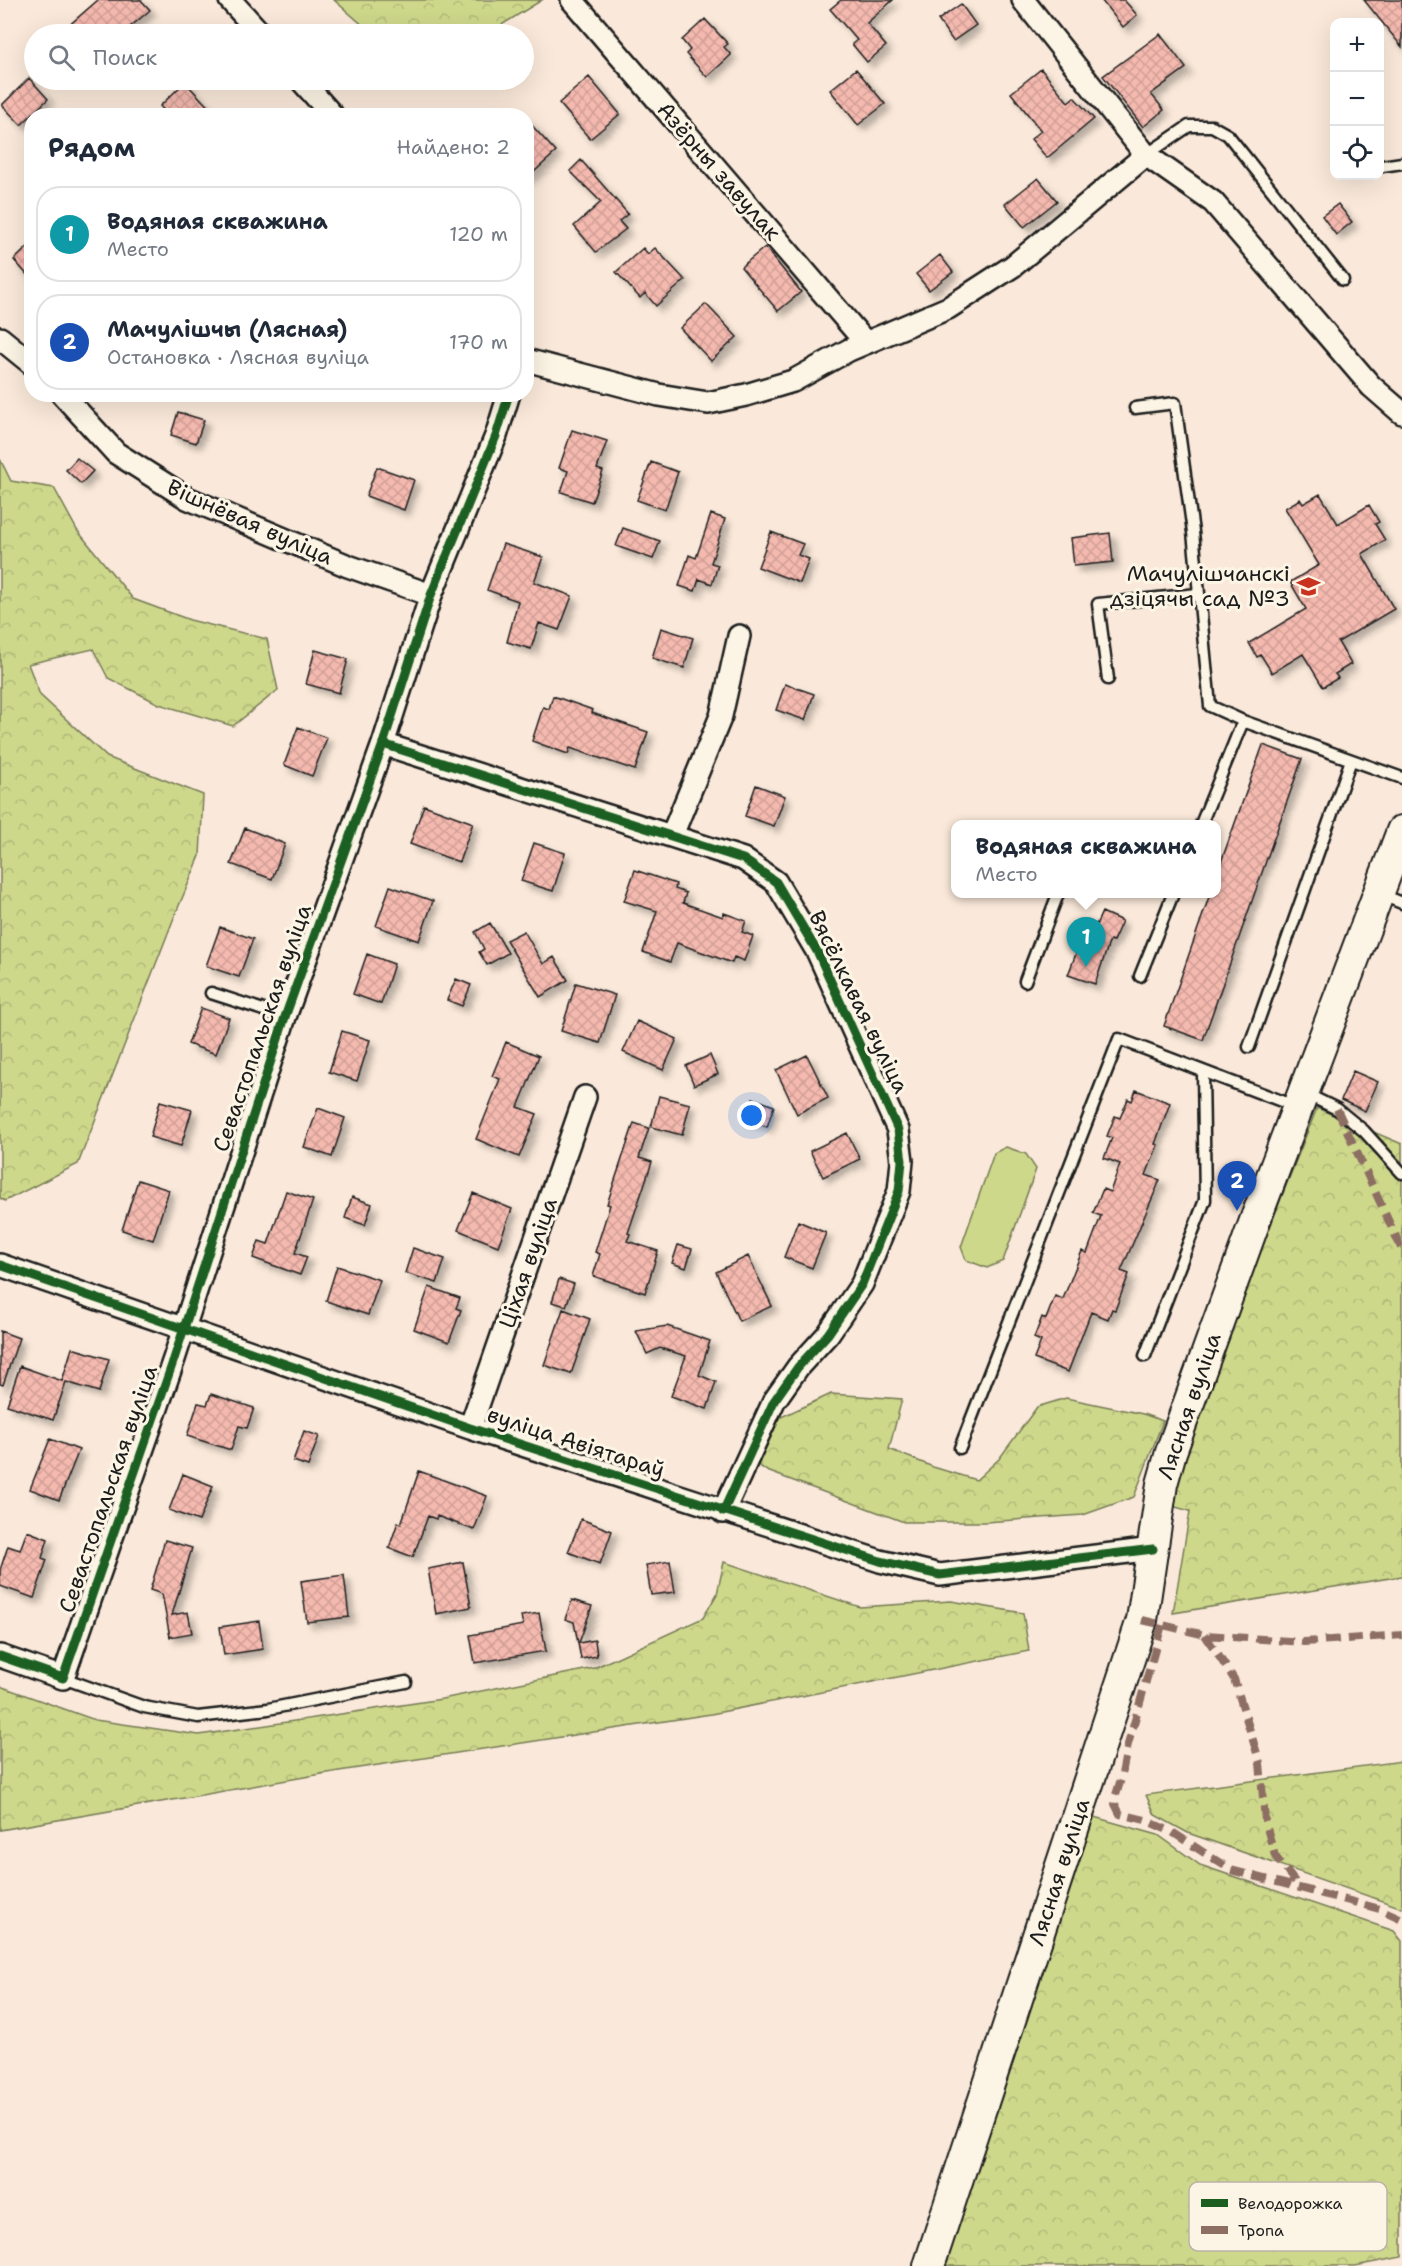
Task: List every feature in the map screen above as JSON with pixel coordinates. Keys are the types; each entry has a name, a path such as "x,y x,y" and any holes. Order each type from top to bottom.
{"main road":[{"name":"Лясная вуліца","path":"929,2266 1142,1620 1162,1484 1171,1452 1300,1100 1391,899 1402,831"}],"street":[{"path":"230,0 252,24"},
{"name":"Азёрны завулак","path":"572,0 866,343"},
{"path":"1023,0 1146,155 1213,202 1371,386 1402,413"},
{"path":"310,90 326,108"},
{"path":"534,362 659,396 708,403 793,381 866,343 948,308 1013,266 1146,155"},
{"path":"0,338 24,358"},
{"name":"Вішнёвая вуліца","path":"69,402 116,453 187,498 348,566 431,595"},
{"name":"Севастопальская вуліца","path":"63,1678 174,1359 285,1017 383,744 431,595 496,436 507,402"},
{"path":"672,835 721,716 739,636"},
{"name":"Вясёлкавая вуліца","path":"383,744 743,859 776,882 818,953 898,1130 902,1161 899,1191 862,1284 828,1334 798,1367 774,1401 723,1512"},
{"name":"Ціхая вуліца","path":"470,1428 585,1097"},
{"name":"вуліца Авіятараў","path":"0,1265 470,1428 723,1512 880,1561 940,1575 1153,1549"},
{"path":"0,1656 63,1678"}],"lane":[{"path":"1146,155 1189,126 1212,126 1228,135 1343,280"},
{"path":"1384,166 1402,163"},
{"path":"1135,408 1175,404 1192,532 1210,706 1243,721 1402,778"},
{"path":"1108,679 1098,604 1198,594"},
{"path":"1203,820 1243,721"},
{"path":"1249,1047 1352,760"},
{"path":"1025,981 1056,898"},
{"path":"1140,976 1171,898"},
{"path":"211,993 285,1017"},
{"path":"960,1448 1119,1039 1203,1072 1337,1109 1364,1131 1402,1173"},
{"path":"1145,1356 1205,1200 1203,1072"},
{"path":"63,1678 144,1707 198,1717 268,1709 406,1682"}],"green space":[{"path":"334,0 542,0 503,24 362,24"},
{"path":"0,459 11,481 54,488 77,530 133,599 190,620 267,639 278,690 233,726 159,704 108,678 93,649 28,664 40,695 107,757 203,795 200,856 78,1164 5,1201 0,1198"},
{"path":"1317,1108 1402,1144 1402,1576 1173,1613 1190,1511 1172,1506 1195,1414"},
{"path":"1006,1147 1026,1154 1036,1169 1003,1261 987,1268 966,1260 961,1247 994,1153"},
{"path":"831,1394 902,1399 889,1449 933,1467 976,1480 999,1459 1037,1407 1066,1398 1143,1414 1163,1421 1134,1497 1083,1515 985,1522 904,1522 767,1471 752,1461 781,1417"},
{"path":"724,1562 860,1607 951,1601 1023,1613 1029,1651 711,1714 339,1771 0,1830 0,1686 95,1720 199,1735 442,1699 594,1668 703,1618 717,1594"},
{"path":"1402,1761 1402,1908 1188,1833 1155,1815 1146,1795"},
{"path":"1094,1817 1158,1835 1200,1865 1394,1931 1402,1941 1402,2257 1355,2266 945,2266"}],"building":[{"path":"98,0 141,0 150,10 134,24 70,24"},
{"path":"841,0 893,0 867,23 886,46 867,62 852,44 857,40 830,9"},
{"path":"1101,0 1124,0 1137,15 1123,27"},
{"path":"1364,0 1402,0 1402,47 1384,25 1384,18 1379,18"},
{"path":"961,4 976,25 953,41 938,20"},
{"path":"705,19 728,44 724,47 731,55 707,77 686,54 690,50 682,40"},
{"path":"1160,34 1186,68 1151,94 1164,110 1143,127 1103,76"},
{"path":"856,69 885,104 858,125 830,90"},
{"path":"1041,69 1068,102 1074,97 1094,119 1047,158 1031,139 1041,131 1011,93"},
{"path":"589,77 620,114 590,139 559,103"},
{"path":"24,83 24,90 40,90 48,99 39,108 24,108 24,122 21,125 2,105"},
{"path":"177,90 193,90 209,108 162,108 160,106"},
{"path":"534,128 556,152 534,172"},
{"path":"581,160 628,214 619,221 626,229 596,252 574,226 601,202 570,171"},
{"path":"1038,178 1057,201 1024,227 1005,204"},
{"path":"1338,204 1352,222 1336,235 1322,216"},
{"path":"765,247 801,292 778,311 741,267"},
{"path":"643,248 648,254 655,248 685,280 656,306 645,293 640,298 616,272"},
{"path":"24,251 24,271 14,260"},
{"path":"940,255 953,272 929,290 916,274"},
{"path":"706,304 737,337 711,361 680,328"},
{"path":"178,412 204,420 196,443 171,435"},
{"path":"572,430 607,441 597,469 603,471 592,502 561,492 568,471 559,468"},
{"path":"77,458 93,471 81,484 66,470"},
{"path":"651,462 678,472 665,510 637,500"},
{"path":"377,467 414,480 404,510 366,496"},
{"path":"1320,494 1338,524 1369,505 1379,522 1375,524 1385,540 1362,554 1394,609 1338,642 1351,664 1335,674 1338,678 1323,687 1303,654 1272,673 1261,655 1257,657 1249,643 1306,609 1290,582 1319,565 1285,508 1300,499 1303,504"},
{"path":"711,514 725,519 711,563 718,565 712,584 699,579 695,591 679,586 689,555 696,558"},
{"path":"623,528 660,541 653,559 616,546"},
{"path":"771,532 803,544 798,555 809,559 800,583 758,567"},
{"path":"1110,533 1113,562 1074,566 1071,538"},
{"path":"503,544 543,557 534,582 572,596 559,630 539,623 531,649 507,642 518,601 487,590"},
{"path":"661,628 693,638 684,668 652,658"},
{"path":"315,650 348,659 339,693 306,684"},
{"path":"785,684 814,694 805,720 776,710"},
{"path":"553,696 593,710 592,713 648,732 635,770 570,748 568,754 532,741 543,707 549,709"},
{"path":"298,727 327,738 312,776 284,765"},
{"path":"1263,745 1302,759 1203,1040 1164,1026 1209,898 1221,898 1221,862"},
{"path":"756,785 785,796 774,826 745,816"},
{"path":"424,805 473,823 459,862 410,844"},
{"path":"245,828 285,844 272,879 231,864"},
{"path":"534,843 565,853 553,891 521,881"},
{"path":"635,870 676,884 675,889 686,893 683,903 723,917 724,913 746,921 742,932 753,936 744,961 734,957 732,963 677,943 670,962 643,952 657,911 624,901"},
{"path":"390,886 433,901 419,941 376,926"},
{"path":"1102,912 1122,921 1113,941 1110,940 1095,984 1068,975 1077,951 1083,953"},
{"path":"490,923 508,953 487,965 479,952 484,949 475,932"},
{"path":"220,927 253,939 239,977 206,966"},
{"path":"524,931 543,964 554,957 568,980 540,997 506,940"},
{"path":"367,954 394,964 381,1004 353,994"},
{"path":"456,979 471,985 462,1006 447,1000"},
{"path":"576,983 615,995 600,1043 561,1031"},
{"path":"201,1008 229,1018 216,1054 188,1044"},
{"path":"637,1021 677,1039 663,1070 623,1052"},
{"path":"342,1031 370,1040 357,1081 329,1072"},
{"path":"506,1042 539,1056 518,1107 537,1114 519,1157 476,1139 500,1079 492,1076"},
{"path":"710,1055 718,1074 694,1085 686,1066"},
{"path":"807,1055 828,1098 797,1114 776,1070"},
{"path":"1353,1071 1378,1082 1365,1111 1341,1100"},
{"path":"1136,1090 1170,1103 1155,1144 1158,1145 1146,1175 1160,1180 1121,1271 1129,1274 1115,1310 1112,1309 1108,1319 1091,1312 1068,1372 1034,1359 1041,1341 1034,1338 1042,1317 1046,1319 1055,1296 1063,1299 1082,1251 1087,1253 1101,1216 1093,1213 1103,1189 1110,1192 1120,1164 1104,1158 1112,1138 1107,1136 1115,1116 1120,1118 1128,1099 1132,1101"},
{"path":"659,1096 690,1104 682,1135 651,1127"},
{"path":"753,1098 774,1106 767,1127 745,1119"},
{"path":"160,1101 192,1110 181,1146 150,1137"},
{"path":"318,1108 345,1118 332,1157 304,1147"},
{"path":"634,1123 649,1128 639,1158 652,1162 627,1241 658,1251 645,1293 593,1276 600,1254 595,1252 610,1205 607,1204"},
{"path":"847,1133 860,1159 823,1177 810,1151"},
{"path":"138,1180 169,1190 153,1240 122,1230"},
{"path":"286,1191 313,1200 295,1253 307,1257 300,1275 253,1258 259,1241 268,1244"},
{"path":"473,1193 512,1209 498,1246 458,1230"},
{"path":"352,1197 372,1204 365,1225 345,1218"},
{"path":"798,1221 826,1233 812,1268 784,1257"},
{"path":"678,1245 692,1249 686,1268 672,1263"},
{"path":"413,1248 445,1259 437,1283 405,1273"},
{"path":"748,1256 772,1306 739,1321 716,1272"},
{"path":"337,1266 380,1280 368,1315 326,1301"},
{"path":"559,1279 574,1284 566,1306 552,1302"},
{"path":"429,1287 460,1298 456,1308 461,1310 449,1342 414,1329"},
{"path":"563,1309 590,1319 571,1374 544,1365"},
{"path":"667,1326 710,1341 699,1375 716,1382 707,1409 671,1396 686,1356 660,1348 647,1354 636,1331"},
{"path":"0,1331 19,1338 3,1385 0,1384"},
{"path":"72,1348 109,1359 99,1392 66,1382 53,1420 7,1405 20,1366 62,1381"},
{"path":"211,1394 254,1408 247,1428 239,1426 231,1450 187,1436 198,1403 207,1405"},
{"path":"304,1431 319,1436 308,1466 293,1461"},
{"path":"50,1439 79,1450 59,1500 30,1489"},
{"path":"419,1471 487,1496 474,1530 437,1516 436,1519 428,1516 413,1557 389,1548 398,1522 401,1524"},
{"path":"183,1474 213,1486 199,1521 169,1510"},
{"path":"581,1519 612,1531 600,1564 568,1552"},
{"path":"27,1531 48,1539 42,1558 47,1560 34,1598 0,1586 0,1570 8,1546 20,1550"},
{"path":"165,1540 192,1548 172,1615 188,1612 192,1633 170,1637 162,1594 150,1590"},
{"path":"670,1561 675,1592 651,1595 646,1565"},
{"path":"463,1562 471,1607 436,1614 428,1569"},
{"path":"344,1575 349,1617 307,1622 301,1581"},
{"path":"572,1600 592,1606 579,1643 595,1640 597,1656 581,1659 574,1622 565,1619"},
{"path":"539,1613 546,1651 475,1663 470,1635 523,1625 521,1616"},
{"path":"259,1621 263,1649 224,1655 220,1627"}],"marked path":[{"path":"1337,1109 1402,1250"},
{"path":"1142,1620 1205,1635 1304,1642 1402,1635"},
{"path":"1162,1625 1116,1795 1115,1804 1120,1814 1145,1820 1172,1832 1231,1870 1380,1909 1402,1919"},
{"path":"1205,1635 1234,1679 1260,1763 1265,1821 1275,1856 1299,1887"}],"cycle path":[{"path":"0,1656 63,1678 174,1359 285,1017 383,744 431,595 496,436 507,402"},
{"path":"383,744 743,859 776,882 818,953 898,1130 902,1161 899,1191 862,1284 828,1334 798,1367 774,1401 723,1512"},
{"path":"0,1265 470,1428 880,1561 940,1575 1153,1549"}],"place":[{"name":"Мачулішчанскі дзіцячы сад №3","path":"1308,586"},
{"name":"Водяная скважина","path":"1086,967"},
{"name":"Мачулішчы (Лясная)","path":"1237,1211"}]}
